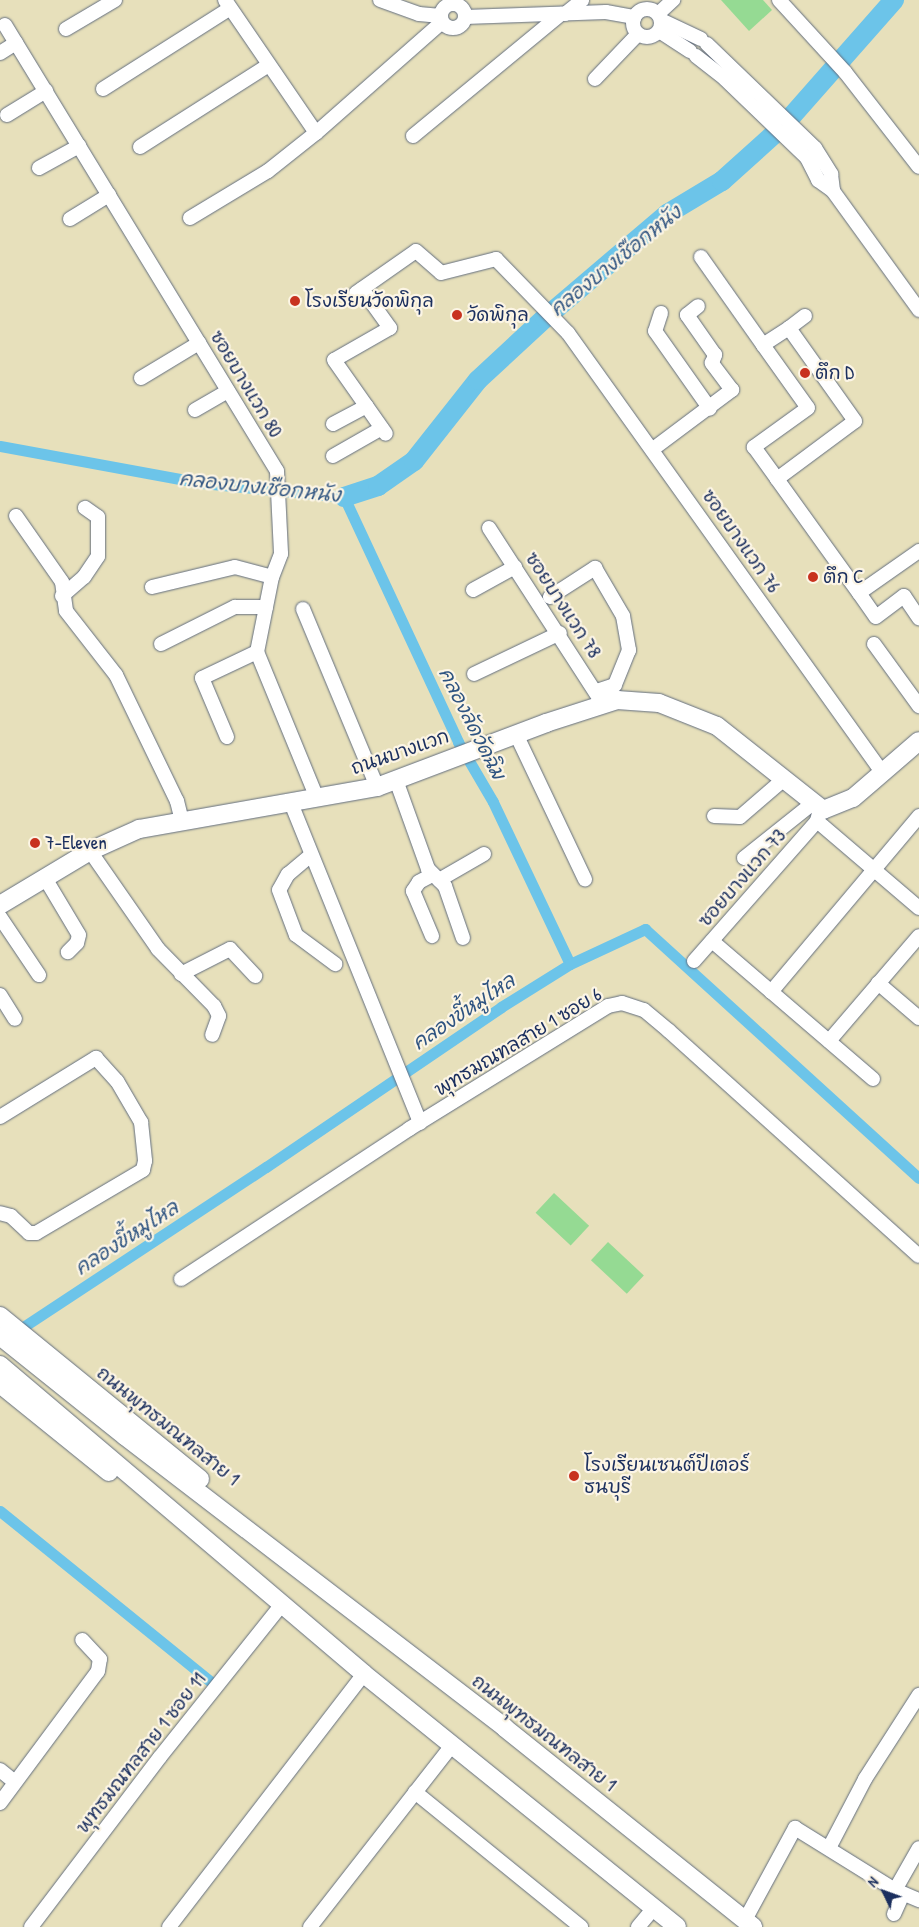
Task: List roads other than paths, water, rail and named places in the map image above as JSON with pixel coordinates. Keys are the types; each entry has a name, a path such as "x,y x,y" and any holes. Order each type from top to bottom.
{"main road":[{"name":"ถนนบางแวก","path":"0,905 90,851 139,829 377,787 516,734 600,697 645,700 688,713 738,740 784,779 816,811"},
{"path":"816,811 830,810 839,806 919,741"},
{"name":"ถนนพุทธมณฑลสาย 1","path":"0,1316 236,1508 307,1574"},
{"name":"ถนนพุทธมณฑลสาย 1","path":"0,1336 307,1574 749,1923"},
{"path":"1,1375 204,1550 283,1603 364,1674 677,1927"}],"street":[{"path":"66,29 115,0"},
{"path":"380,0 419,14 441,19 455,27 465,8"},
{"path":"413,136 582,0"},
{"path":"673,0 660,22 649,38 638,34 634,28 635,17 644,10 660,22 693,53 730,73 815,148 831,174 832,191"},
{"path":"779,0 867,99 919,167"},
{"path":"102,89 227,4 267,66 316,133"},
{"path":"190,218 268,171 316,133 441,19 446,6 454,4 465,8 563,14 606,12 635,17"},
{"path":"660,22 704,41 730,73 807,158 818,180 832,191 919,310"},
{"name":"ซอยบางแวก 80","path":"5,25 277,471 281,554 272,577 257,652"},
{"path":"595,79 638,34"},
{"path":"0,53 16,43"},
{"path":"140,147 267,66"},
{"path":"7,115 46,92"},
{"path":"40,168 79,146"},
{"path":"70,219 109,195"},
{"name":"ซอยบางแวก 76","path":"367,406 334,360 390,328 359,291 416,252 441,273 496,259 530,290 568,333 653,449 882,772"},
{"path":"701,257 808,408 754,447 876,617 904,596 919,618"},
{"path":"653,449 710,409 732,390 712,363 715,354 687,315 698,306"},
{"path":"661,313 655,331 710,409"},
{"path":"763,345 798,322 855,421 777,480"},
{"path":"141,378 199,344"},
{"path":"195,410 228,391"},
{"path":"333,424 367,406 384,431 333,456"},
{"path":"62,596 84,577 98,556 98,516 85,508"},
{"path":"16,516 62,582 62,596 66,611 116,675 177,801 182,821"},
{"name":"ซอยบางแวก 78","path":"489,528 560,633 600,697"},
{"path":"859,593 919,551"},
{"path":"152,586 235,567 272,577"},
{"path":"473,590 516,567"},
{"path":"550,597 595,568 623,616 629,650 615,685 600,697"},
{"path":"161,644 235,607 266,607"},
{"path":"303,609 377,787"},
{"path":"474,674 560,633"},
{"path":"874,644 919,706"},
{"path":"227,736 202,678 257,652 317,798"},
{"path":"516,734 585,879"},
{"path":"714,816 740,817 784,779"},
{"path":"396,780 435,878 444,886 463,938"},
{"path":"291,803 367,998 391,1047 420,1123"},
{"path":"744,858 816,811 874,870 919,908"},
{"name":"ซอยบางแวก 73","path":"694,961 816,811"},
{"path":"771,992 919,816"},
{"path":"90,851 141,926 181,974 214,1006 219,1016 212,1035"},
{"path":"432,936 413,892 419,882 435,878 484,854"},
{"path":"311,855 288,874 279,890 296,934 335,964"},
{"path":"45,878 79,935 77,943 68,952"},
{"path":"0,917 39,975"},
{"path":"829,1041 919,936"},
{"path":"712,941 873,1079"},
{"path":"181,974 230,949 255,976"},
{"path":"878,984 919,1018"},
{"path":"0,995 16,1019"},
{"name":"พุทธมณฑลสาย 1 ซอย 6","path":"181,1279 420,1123 608,1006 634,1004 669,1030 919,1256"},
{"path":"0,1117 96,1058 118,1081 141,1122 145,1161 143,1170 36,1233 29,1233 11,1216 0,1213"},
{"name":"พุทธมณฑลสาย 1 ซอย 11","path":"31,1927 160,1757 283,1603"},
{"path":"0,1803 98,1671 100,1659 82,1640"},
{"path":"169,1927 364,1674"},
{"path":"829,1848 865,1779 919,1695"},
{"path":"310,1927 452,1745"},
{"path":"0,1770 15,1782"},
{"path":"416,1792 581,1927"},
{"path":"749,1923 795,1828 899,1892 919,1900"},
{"path":"894,1914 899,1892 919,1848"},
{"path":"638,1927 654,1908"}],"waterway":[{"name":"คลองบางเชือกหนัง","path":"344,497 378,486 414,461 478,380 545,318 667,214 722,181 783,126 894,0"},
{"name":"คลองลัดวัดฉิม","path":"0,446 202,483 344,497 458,742 493,802 570,964"},
{"name":"คลองขี้หมูไหล","path":"14,1333 266,1167 501,1007 570,964 645,929 919,1178"},
{"path":"0,1511 211,1682"}],"place":[{"name":"โรงเรียนวัดพิกุล","path":"295,301"},
{"name":"วัดพิกุล","path":"457,315"},
{"name":"ตึก D","path":"805,373"},
{"name":"ตึก C","path":"813,577"},
{"name":"7-Eleven","path":"35,843"},
{"name":"โรงเรียนเซนต์ปีเตอร์ ธนบุรี","path":"574,1476"}]}
